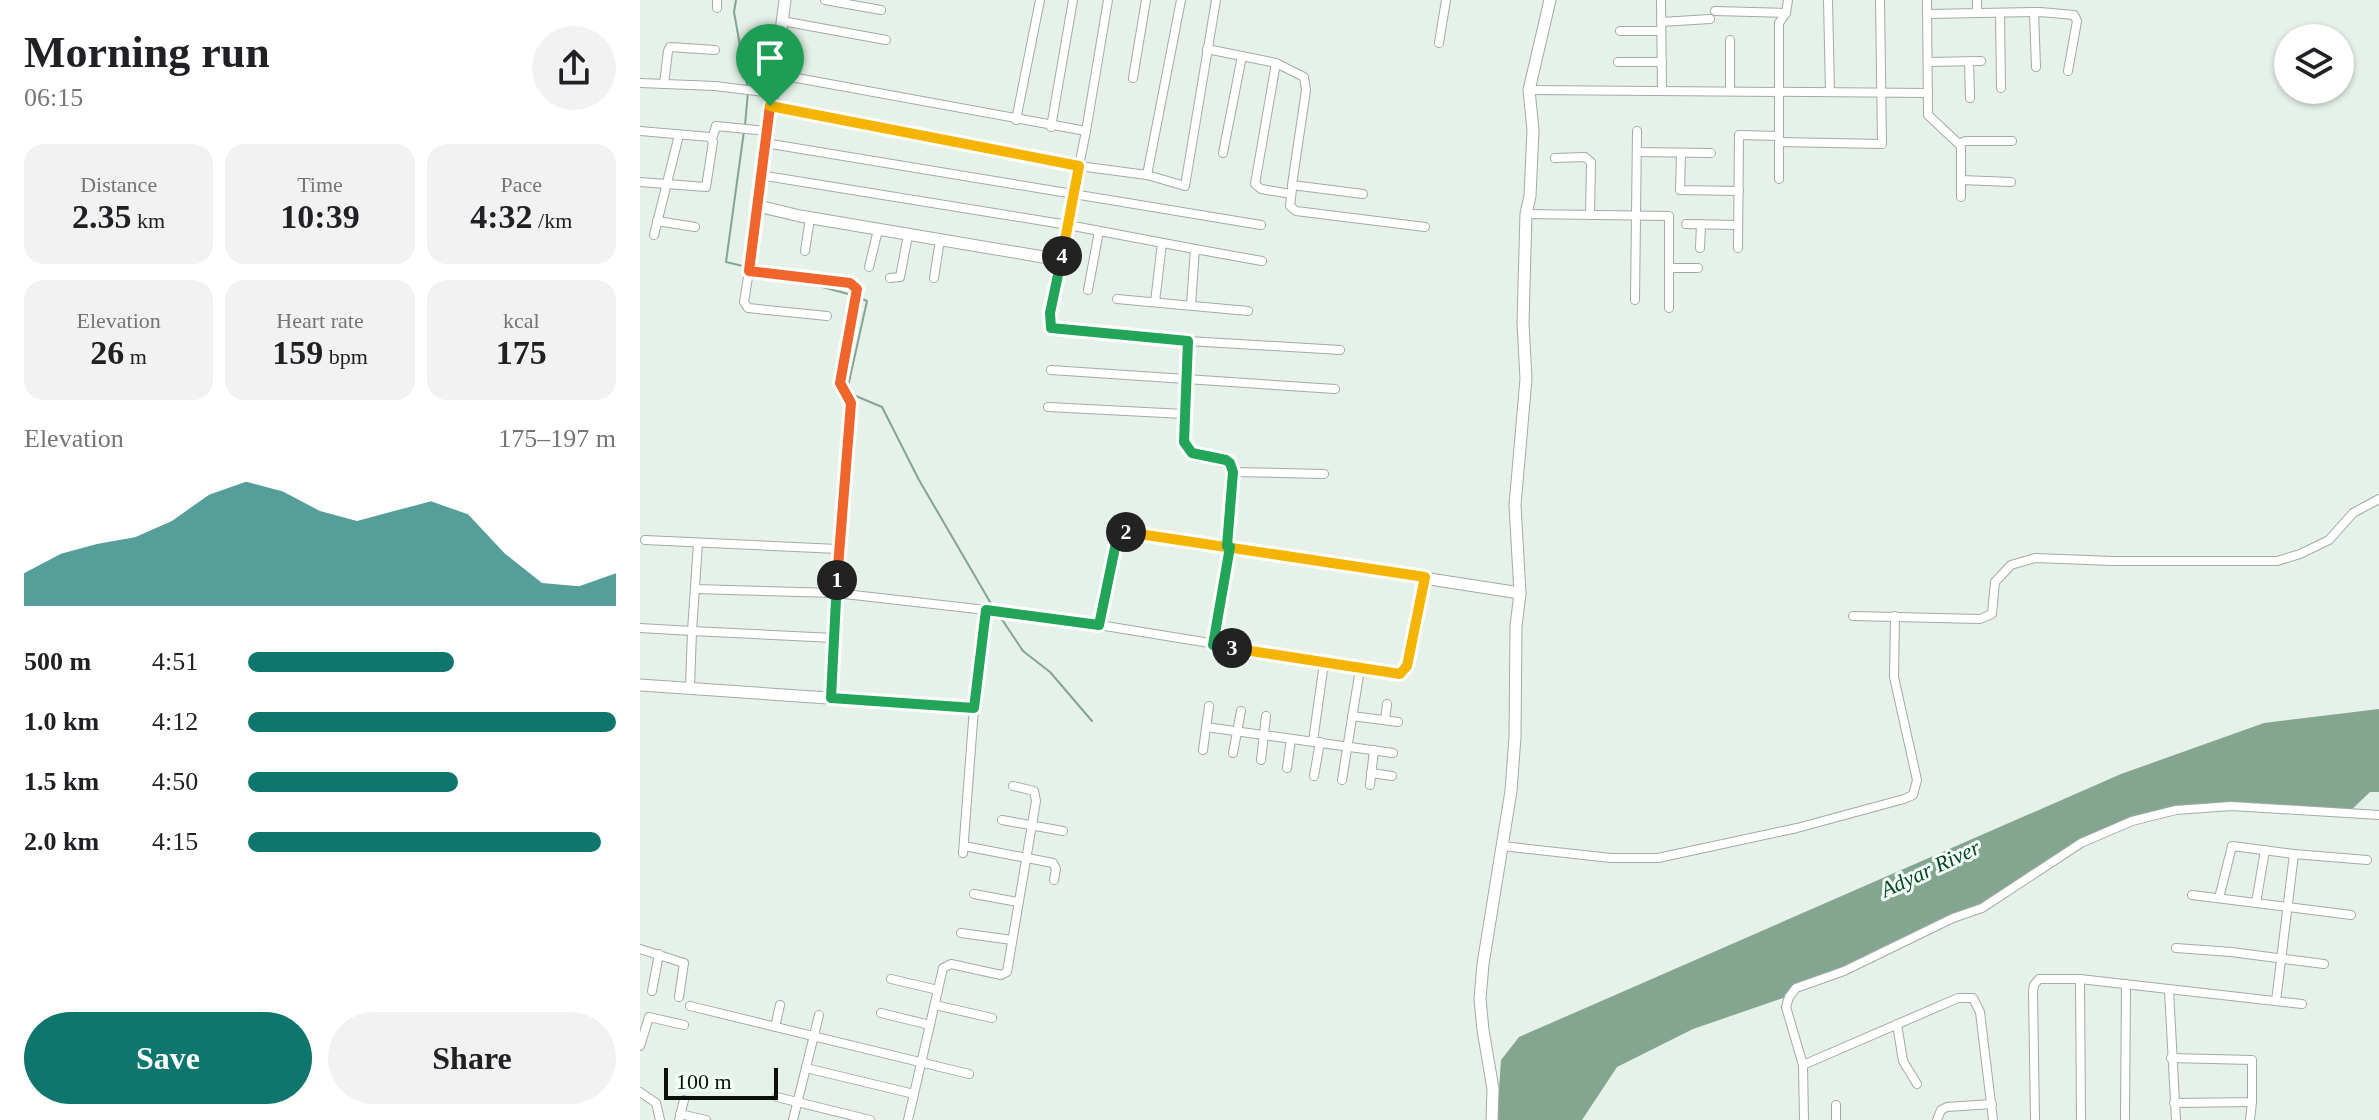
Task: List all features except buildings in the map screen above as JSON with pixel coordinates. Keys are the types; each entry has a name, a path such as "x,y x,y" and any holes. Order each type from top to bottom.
{"street":[{"path":"785,0 744,302 748,308 827,316"},
{"path":"825,0 881,10"},
{"path":"1016,120 1040,0"},
{"path":"1051,127 1073,0"},
{"path":"1108,0 1075,194 1050,313 1051,328 1188,341 1340,350"},
{"path":"1133,78 1146,0"},
{"path":"1147,175 1181,0"},
{"path":"770,106 1079,166 1147,175 1185,186 1216,0"},
{"path":"1439,43 1446,0"},
{"path":"1492,1120 1493,1089 1480,999 1511,791 1515,737 1516,626 1520,593 1515,505 1526,379 1523,323 1526,214 1530,196 1533,130 1529,90 1550,0"},
{"path":"1661,0 1662,91"},
{"path":"1779,179 1779,23 1786,13 1788,0"},
{"path":"1828,0 1830,92"},
{"path":"1738,248 1739,135 1882,144 1880,0"},
{"path":"1927,0 1928,115 1959,144 1961,197"},
{"path":"1977,0 1977,13"},
{"path":"1927,14 2034,12 2076,16 2068,71"},
{"path":"2034,12 2036,67"},
{"path":"1620,31 1713,15 1786,13"},
{"path":"2000,13 2001,88"},
{"path":"782,21 886,40"},
{"path":"1730,40 1730,91"},
{"path":"664,84 670,47 715,50"},
{"path":"1207,49 1276,63 1304,77 1306,81 1290,206 1296,211 1425,227"},
{"path":"1223,153 1242,56"},
{"path":"1928,62 1981,61"},
{"path":"1618,62 1662,62"},
{"path":"1969,62 1970,98"},
{"path":"1276,63 1255,184 1261,189 1363,194"},
{"path":"775,74 1086,131"},
{"path":"640,83 715,86 772,93"},
{"path":"1529,90 1928,93"},
{"path":"640,182 706,187 716,126 1075,194 1261,225"},
{"path":"640,131 712,139"},
{"path":"1635,300 1637,131"},
{"path":"654,235 679,135"},
{"path":"1959,144 1965,141 2012,141"},
{"path":"1637,152 1711,153"},
{"path":"1681,153 1680,190 1739,191"},
{"path":"1555,158 1585,157 1591,162 1590,215"},
{"path":"760,175 1068,225 1262,261"},
{"path":"1961,180 2011,182"},
{"path":"758,206 810,218 1061,260"},
{"path":"1526,214 1669,216 1669,308"},
{"path":"805,251 810,218"},
{"path":"657,221 695,227"},
{"path":"1686,224 1738,225"},
{"path":"1700,248 1701,224"},
{"path":"869,267 878,230"},
{"path":"1088,290 1099,231"},
{"path":"890,278 900,277 908,235"},
{"path":"934,278 940,240"},
{"path":"1155,302 1162,243"},
{"path":"1191,305 1195,249"},
{"path":"1669,268 1698,268"},
{"path":"749,271 850,283 857,289 840,383 851,403 838,549 831,698"},
{"path":"1117,299 1248,311"},
{"path":"1188,341 1184,442 1192,453 1226,460 1233,472 1228,547 1213,645"},
{"path":"1051,370 1335,389"},
{"path":"1048,407 1184,414"},
{"path":"1233,472 1324,474"},
{"path":"1853,616 1980,619 1992,614 1995,582 2011,565 2035,558 2277,561 2329,540 2353,513 2379,499"},
{"path":"1099,625 1117,538 1120,534 1133,532 1520,593"},
{"path":"645,540 838,549"},
{"path":"690,687 698,543"},
{"path":"695,589 836,593 986,610 1099,625 1389,674 1404,672 1425,577"},
{"path":"986,610 974,708 963,850 1056,865 1054,880"},
{"path":"1502,846 1611,858 1658,858 1797,828 1913,795 1917,780 1894,677 1895,616"},
{"path":"640,628 834,638"},
{"path":"1314,776 1324,663"},
{"path":"1342,780 1360,669"},
{"path":"640,685 974,708"},
{"path":"1385,720 1387,704"},
{"path":"1203,750 1209,706"},
{"path":"1233,753 1241,711"},
{"path":"1261,760 1266,716"},
{"path":"1352,716 1398,722"},
{"path":"1206,727 1393,753"},
{"path":"1287,768 1291,739"},
{"path":"1370,785 1374,750"},
{"path":"1371,773 1392,776"},
{"path":"908,1120 943,968 951,964 1004,975 1036,795 1030,789 1013,786"},
{"path":"1804,1120 1803,1065 1786,1007 1792,992 1844,971 1953,918 1982,908 2055,858 2100,833 2161,813 2203,807 2260,807 2379,815"},
{"path":"1002,820 1063,831"},
{"path":"2219,898 2232,846 2367,860"},
{"path":"2256,903 2265,850"},
{"path":"2276,1001 2294,854"},
{"path":"974,894 1018,902"},
{"path":"2192,895 2351,915"},
{"path":"961,933 1012,940"},
{"path":"2176,948 2324,964"},
{"path":"640,949 684,963 679,997"},
{"path":"652,991 659,954"},
{"path":"891,979 938,990"},
{"path":"2035,1120 2034,985 2039,979 2080,979 2302,1004"},
{"path":"2080,979 2081,1120"},
{"path":"2125,1120 2126,984"},
{"path":"2169,990 2176,1120"},
{"path":"1803,1065 1958,998 1973,998 1980,1012 1993,1120"},
{"path":"775,1027 780,1005"},
{"path":"935,1005 992,1018"},
{"path":"690,1006 969,1074"},
{"path":"881,1013 930,1025"},
{"path":"793,1120 819,1015"},
{"path":"640,1046 649,1017 684,1025"},
{"path":"1897,1024 1903,1061 1917,1084"},
{"path":"2171,1058 2252,1060 2250,1120"},
{"path":"806,1068 914,1094"},
{"path":"640,1092 656,1103 660,1120"},
{"path":"777,1097 869,1120"},
{"path":"684,1100 680,1117 706,1120"},
{"path":"2174,1103 2252,1102"},
{"path":"1937,1120 1941,1110 1947,1107 1992,1104"},
{"path":"1836,1105 1836,1120"}],"water":[{"name":"Adyar River","path":"2379,709 2379,792 2370,792 2347,814 2277,808 2175,809 2091,838 1958,920 1783,998 1693,1029 1617,1067 1582,1120 1497,1120 1501,1060 1519,1037 2121,774 2264,723"}],"waterway":[{"path":"736,0 734,12 747,85"},
{"path":"745,125 748,92"},
{"path":"744,131 726,262 747,267"},
{"path":"804,282 852,295"},
{"path":"847,391 867,301 858,297"},
{"path":"851,394 882,407 919,480 993,607"},
{"path":"999,615 1023,651 1050,672 1092,721"}],"route":[{"path":"770,106 749,271 850,283 857,289 840,383 851,403 838,549 831,698 974,708 986,610 1099,625 1117,538 1126,532 1227,546 1425,577 1404,672 1389,674 1213,645 1230,547 1227,546 1233,472 1226,460 1192,453 1184,442 1188,341 1056,331 1049,323 1079,166 770,106"}]}
